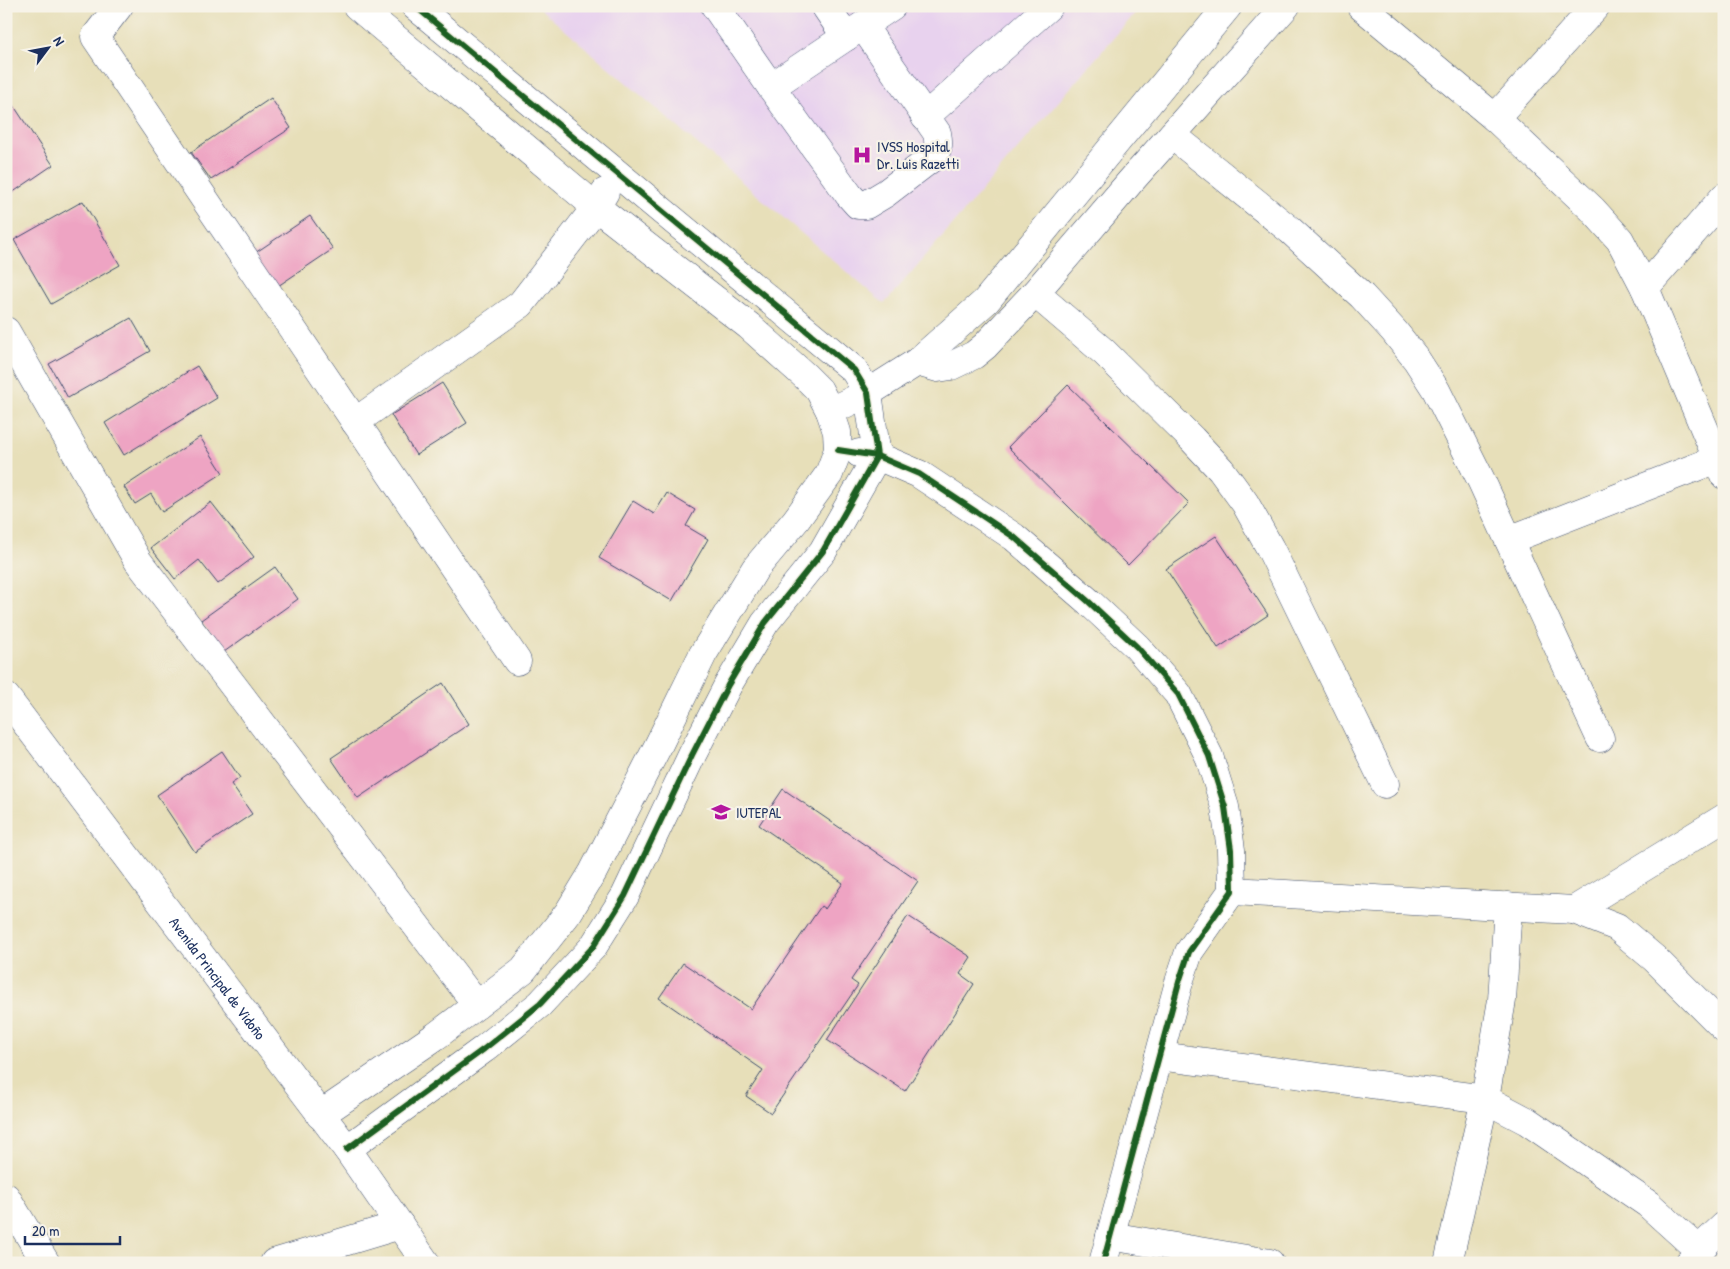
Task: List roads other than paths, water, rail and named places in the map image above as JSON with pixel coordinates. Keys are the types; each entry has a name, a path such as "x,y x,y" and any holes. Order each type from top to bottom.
{"street":[{"path":"119,6 95,37 517,661"},
{"path":"320,1115 436,1036 523,970 568,913 593,872 703,654 755,569 796,520 829,474 838,450 837,432 830,411 819,390 749,326 596,207 357,6"},
{"path":"346,1149 484,1049 540,1004 593,947 625,896 692,755 728,685 766,623 823,551 876,456 868,393 854,370 415,6"},
{"path":"714,6 849,195 858,205 866,205 886,193 933,157 939,143 937,133 926,117 855,32 825,6"},
{"path":"771,87 892,6"},
{"path":"926,117 1049,6"},
{"path":"830,411 868,393 917,362 986,301 1228,6"},
{"path":"917,362 938,368 951,366 974,355 1035,293 1286,6"},
{"path":"1361,6 1496,118 1592,209 1620,240 1645,288 1720,467 1509,540"},
{"path":"1496,118 1596,6"},
{"path":"1172,135 1290,230 1362,296 1394,331 1416,359 1436,390 1509,540 1600,738"},
{"path":"356,422 521,304 596,207 616,172"},
{"path":"1645,288 1724,197"},
{"path":"1035,293 1104,352 1192,439 1221,470 1245,503 1270,548 1385,784"},
{"path":"6,331 138,561 477,1005"},
{"path":"838,450 876,456 919,474 1014,536 1137,647 1178,694 1209,756 1225,807 1231,850 1232,891 1189,952 1103,1263"},
{"name":"Avenida Principal de Vidoño","path":"6,697 346,1149 426,1263"},
{"path":"1574,910 1724,818"},
{"path":"1232,891 1574,910 1617,927 1655,958 1724,1028"},
{"path":"1448,1263 1486,1099 1502,1000 1508,906"},
{"path":"1159,1056 1486,1099 1527,1121 1648,1204 1694,1257 1724,1226"},
{"path":"6,1197 46,1263"},
{"path":"274,1263 400,1225"},
{"path":"1110,1236 1270,1263"}],"place":[{"name":"IVSS Hospital Dr. Luis Razetti","path":"862,155"},
{"name":"IUTEPAL","path":"721,812"}]}
